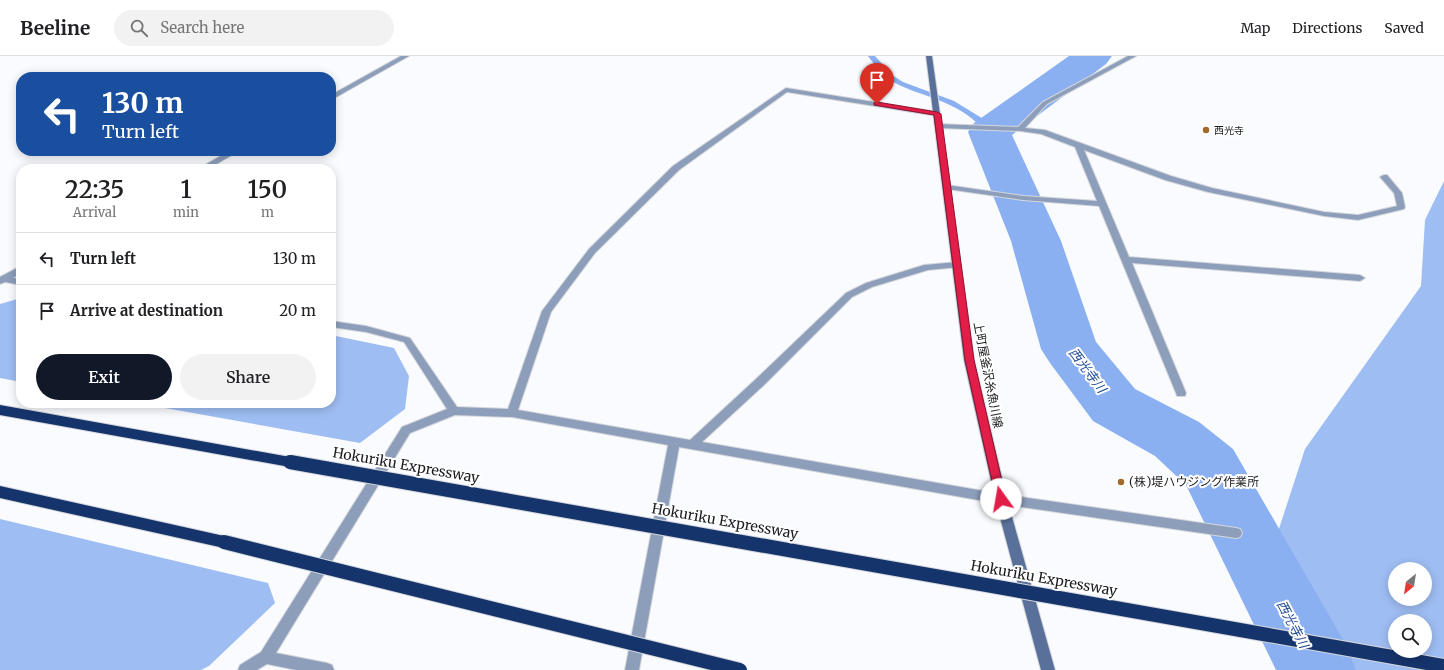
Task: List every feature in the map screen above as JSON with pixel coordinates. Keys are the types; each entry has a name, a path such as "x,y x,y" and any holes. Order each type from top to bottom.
{"highway":[{"name":"Hokuriku Expressway","path":"0,410 1444,666"},
{"path":"0,492 224,542 740,670"}],"main road":[{"name":"上町屋釜沢糸魚川線","path":"929,56 969,360 1001,499 1048,670"}],"street":[{"path":"336,95 406,56"},
{"path":"1020,129 1045,103 1133,56"},
{"path":"512,413 547,311 592,251 676,168 786,90 937,114"},
{"path":"939,126 1020,129 1042,132 1168,178 1211,190 1324,214 1358,218 1400,207 1398,193 1384,177"},
{"path":"1078,145 1181,393"},
{"path":"211,164 225,156"},
{"path":"946,187 1023,198 1103,204"},
{"path":"1126,260 1360,278"},
{"path":"692,445 760,382 848,295 869,285 927,267 956,265"},
{"path":"1,280 16,272"},
{"path":"1,280 16,282"},
{"path":"336,325 366,329 407,340 454,411"},
{"path":"245,670 266,657 406,430 454,411 512,413 1001,499 1236,533"},
{"path":"632,670 674,442"},
{"path":"266,657 327,670"}],"shaded area":[{"path":"1444,181 1444,670 1295,670 1275,541 1305,449 1421,286 1425,220"},
{"path":"16,299 16,381 0,378 0,304"},
{"path":"336,336 394,348 409,376 405,409 360,443 165,408 336,408"},
{"path":"0,519 268,583 275,603 209,666 201,670 0,670"}],"waterway":[{"path":"871,56 890,76 901,83 952,102 982,122 989,132"},
{"name":"西光寺川","path":"1093,56 989,132 1036,241 1070,349 1114,405 1177,439 1210,467 1317,670"}],"place":[{"name":"西光寺","path":"1206,130"},
{"name":"(株)堤ハウジング作業所","path":"1121,482"}],"route":[{"path":"877,104 937,114 969,360 1001,499"}]}
